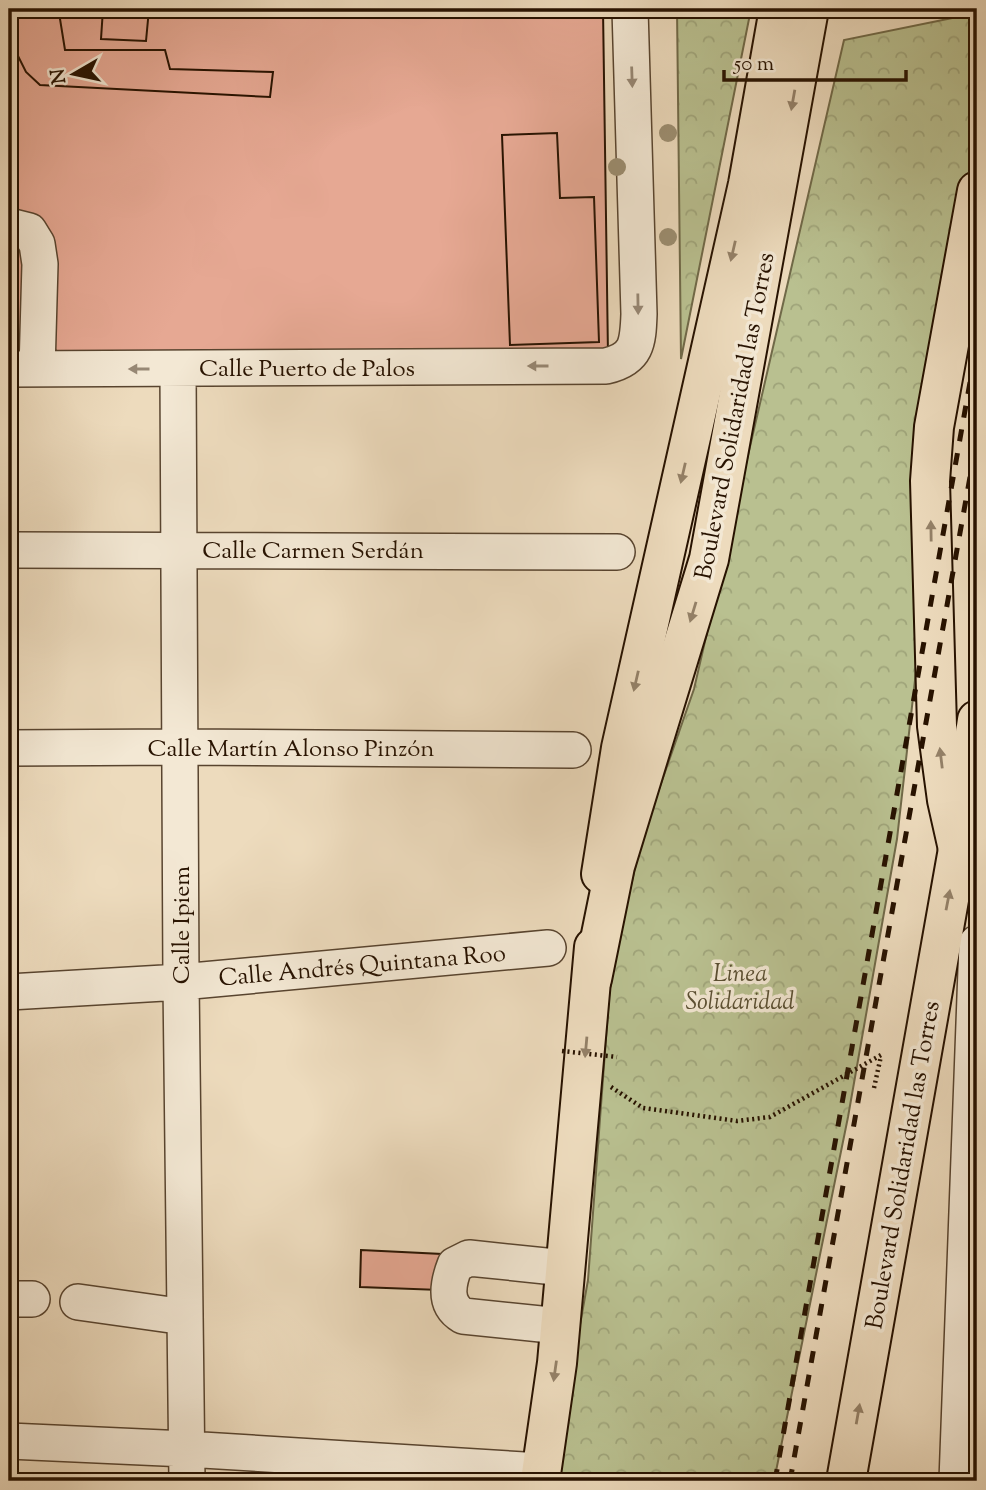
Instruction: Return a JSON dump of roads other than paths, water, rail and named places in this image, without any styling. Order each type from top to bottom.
[{"type":"main road","name":"Boulevard Solidaridad las Torres","points":[[541,1476],[560,1325],[601,870],[621,748],[748,184],[779,9]]},
{"type":"main road","name":"Boulevard Solidaridad las Torres","points":[[592,979],[615,866],[709,559],[809,9]]},
{"type":"main road","name":"Boulevard Solidaridad las Torres","points":[[966,829],[947,800],[937,726],[930,481],[934,427],[977,191]]},
{"type":"main road","name":"Boulevard Solidaridad las Torres","points":[[846,1481],[965,943],[966,829],[977,720]]},
{"type":"street","name":"Calle Puerto de Palos","points":[[23,369],[606,366],[622,362],[632,353],[638,337],[630,9]]},
{"type":"street","points":[[9,226],[29,231],[37,244],[40,264],[23,369]]},
{"type":"street","name":"Calle Ipiem","points":[[178,369],[187,1465]]},
{"type":"street","name":"Calle Carmen Serdán","points":[[9,550],[617,552]]},
{"type":"street","name":"Calle Martín Alonso Pinzón","points":[[9,748],[573,750]]},
{"type":"street","points":[[957,1481],[965,943]]},
{"type":"street","name":"Calle Andrés Quintana Roo","points":[[9,992],[181,982],[548,948]]},
{"type":"street","points":[[560,1325],[463,1316],[453,1308],[449,1299],[450,1279],[455,1265],[470,1258],[565,1268]]},
{"type":"street","points":[[78,1302],[185,1317]]},
{"type":"street","points":[[9,1441],[187,1465],[541,1476]]},
{"type":"railway","points":[[775,1481],[977,343]]},
{"type":"railway","points":[[790,1481],[977,438]]},
{"type":"park label","name":"Linea Solidaridad","points":[[740,987]]}]
